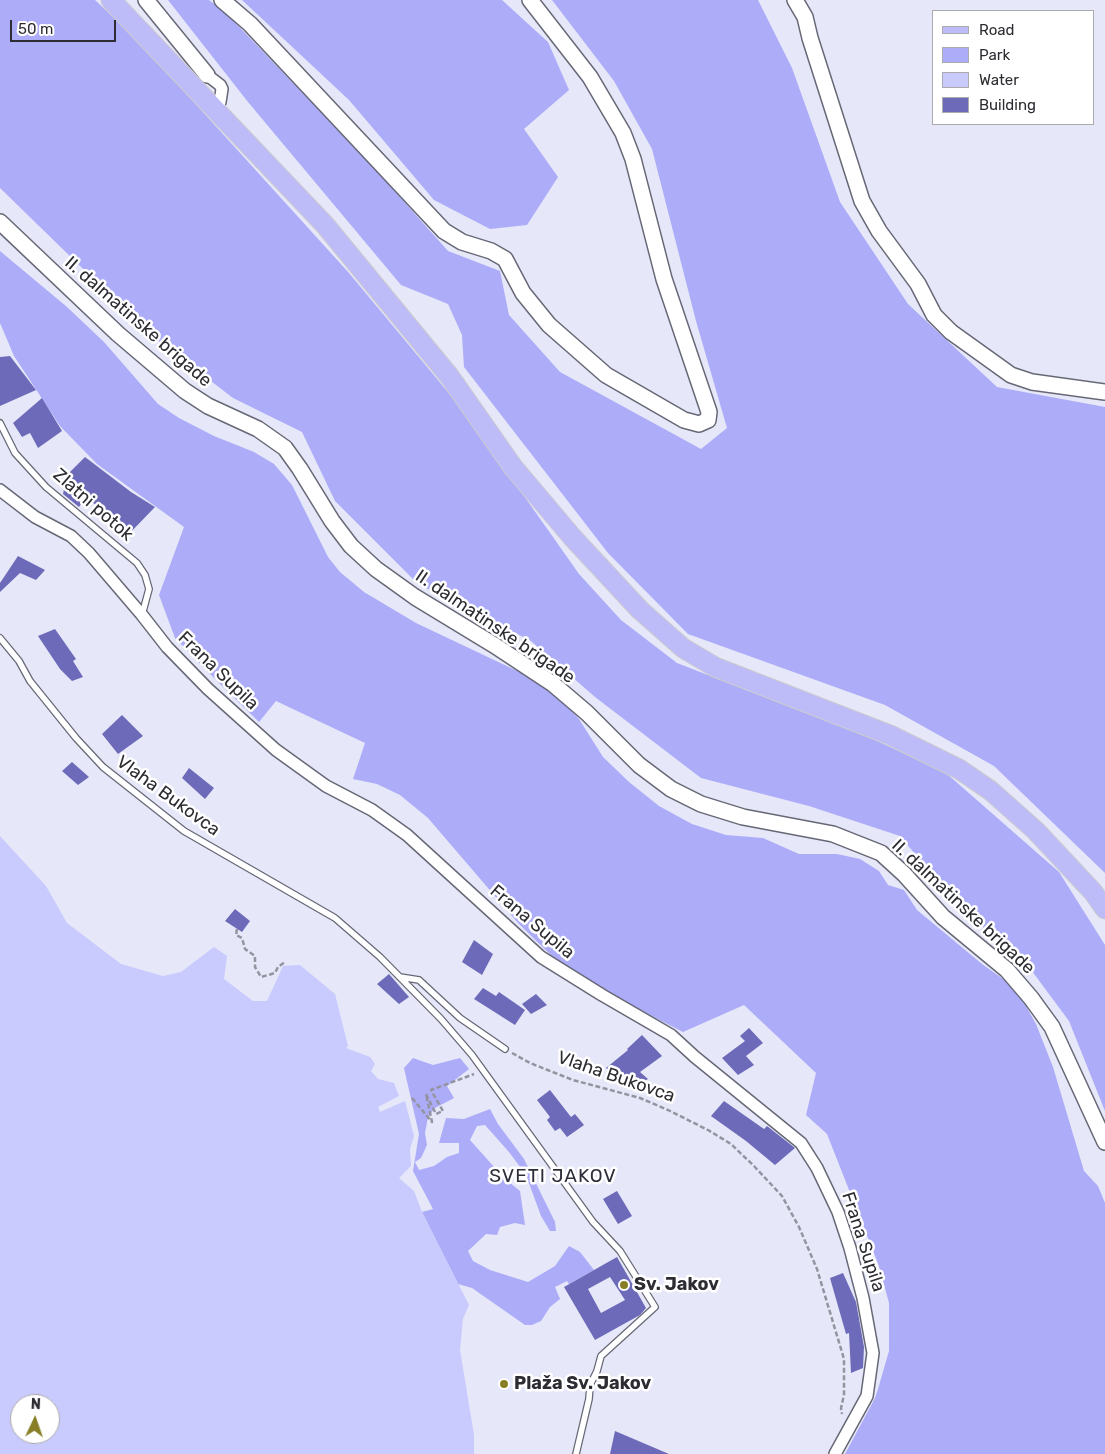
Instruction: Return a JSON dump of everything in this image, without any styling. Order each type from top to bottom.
[{"type":"main road","points":[[111,0],[325,225],[387,298],[450,377],[513,467],[573,538],[640,610],[683,648],[714,666],[890,735],[959,769],[990,790],[1036,831],[1093,892],[1105,909]]},
{"type":"street","points":[[146,0],[207,75],[220,85],[222,89],[220,102],[215,109]]},
{"type":"street","points":[[222,0],[250,24],[444,231],[462,242],[491,251],[504,259],[523,293],[549,325],[606,375],[684,420],[699,424],[708,420],[709,412],[664,279],[633,159],[623,133],[590,77],[530,0]]},
{"type":"street","points":[[795,0],[805,18],[862,201],[879,231],[918,284],[934,315],[951,332],[1011,375],[1032,382],[1105,392]]},
{"type":"street","name":"II. dalmatinske brigade","points":[[0,222],[118,334],[185,391],[208,406],[258,429],[285,448],[332,521],[351,546],[376,570],[415,597],[494,645],[553,684],[587,713],[639,765],[670,789],[701,804],[743,817],[833,834],[881,853],[904,874],[943,916],[1007,970],[1030,998],[1052,1027],[1105,1142]]},
{"type":"street","name":"Frana Supila","points":[[0,490],[35,517],[71,536],[89,553],[142,614],[167,647],[208,690],[276,750],[326,786],[372,810],[407,835],[541,956],[602,996],[671,1035],[702,1063],[801,1143],[817,1168],[838,1212],[863,1298],[873,1354],[867,1396],[837,1450],[826,1454]]},
{"type":"lane","name":"Zlatni potok","points":[[0,423],[15,453],[46,487],[137,563],[149,589],[142,614]]},
{"type":"lane","name":"Vlaha Bukovca","points":[[0,638],[20,661],[30,682],[76,738],[103,767],[184,831],[335,918],[380,957],[441,1019],[472,1055],[593,1222],[620,1251],[655,1307],[601,1356],[590,1385],[589,1399],[576,1454]]},
{"type":"lane","name":"Vlaha Bukovca","points":[[400,977],[419,980],[460,1018],[505,1049]]},
{"type":"path","points":[[238,929],[236,935],[242,938],[245,949],[254,956],[255,967],[262,977],[275,973],[278,967],[285,962]]},
{"type":"path","name":"Vlaha Bukovca","points":[[505,1049],[530,1063],[573,1080],[640,1098],[708,1130],[731,1144],[782,1196],[799,1226],[817,1269],[844,1359],[844,1396],[841,1408],[847,1433]]},
{"type":"path","points":[[412,1098],[432,1122],[426,1094],[436,1114],[443,1111],[431,1090],[479,1072]]},
{"type":"green space","points":[[0,0],[95,0],[134,36],[349,273],[467,415],[579,574],[621,620],[677,663],[873,739],[946,773],[1059,872],[1105,945],[1105,1111],[1069,1021],[1026,963],[960,908],[900,836],[809,806],[701,778],[595,697],[531,641],[418,584],[335,501],[302,432],[233,398],[152,336],[0,188]]},
{"type":"green space","points":[[168,0],[209,0],[227,14],[374,168],[448,251],[500,271],[509,315],[560,372],[701,449],[727,428],[696,321],[652,149],[614,81],[552,0],[758,0],[792,68],[840,202],[908,304],[997,387],[1105,407],[1105,873],[994,766],[885,705],[688,634],[608,553],[464,367],[462,335],[448,304],[401,285],[248,102]]},
{"type":"green space","points":[[242,0],[502,0],[548,42],[569,90],[524,129],[558,177],[527,225],[490,229],[434,200],[349,100]]},
{"type":"green space","points":[[0,251],[67,307],[104,342],[158,404],[179,418],[214,436],[254,452],[274,464],[292,485],[328,557],[340,572],[364,592],[416,623],[549,686],[579,719],[603,757],[629,782],[659,806],[692,824],[726,835],[763,838],[799,854],[837,854],[860,859],[879,871],[888,885],[904,890],[917,910],[982,964],[1006,981],[1023,1001],[1036,1024],[1053,1067],[1084,1171],[1098,1186],[1105,1203],[1105,1454],[845,1454],[878,1389],[889,1351],[889,1303],[879,1266],[827,1134],[806,1115],[816,1073],[744,1005],[683,1032],[611,995],[562,966],[518,923],[428,818],[400,795],[377,784],[353,779],[365,743],[276,701],[259,722],[218,682],[175,638],[159,595],[184,527],[97,464],[60,426],[14,356],[0,323]]},
{"type":"green space","points":[[413,1058],[433,1065],[460,1058],[469,1069],[447,1086],[454,1098],[435,1108],[428,1117],[425,1133],[427,1145],[421,1158],[415,1162],[419,1170],[434,1166],[447,1157],[459,1153],[459,1143],[439,1143],[446,1118],[464,1119],[490,1109],[498,1124],[524,1159],[555,1222],[556,1231],[550,1231],[541,1216],[526,1175],[485,1125],[477,1126],[470,1140],[504,1178],[520,1191],[525,1225],[515,1223],[500,1227],[497,1235],[486,1234],[468,1251],[473,1261],[490,1270],[528,1282],[555,1266],[569,1246],[580,1252],[594,1270],[569,1284],[567,1281],[555,1287],[560,1299],[550,1307],[541,1321],[532,1325],[525,1325],[472,1288],[458,1284],[422,1212],[433,1209],[413,1171],[419,1134],[404,1068]]},
{"type":"water","points":[[0,836],[46,886],[67,923],[121,964],[163,976],[181,972],[214,947],[227,956],[224,979],[253,1001],[267,1001],[283,966],[300,965],[335,994],[348,1046],[346,1048],[370,1057],[375,1064],[371,1071],[378,1079],[394,1083],[399,1096],[378,1107],[380,1112],[405,1101],[414,1136],[410,1149],[411,1166],[399,1178],[414,1191],[422,1212],[469,1305],[463,1319],[460,1350],[474,1435],[474,1454],[0,1454]]},
{"type":"building","points":[[10,356],[36,390],[0,406],[0,357]]},
{"type":"building","points":[[42,398],[62,431],[38,448],[30,433],[22,437],[13,423]]},
{"type":"building","points":[[85,457],[131,492],[155,507],[126,537],[103,521],[108,515],[86,497],[79,507],[63,494],[67,475]]},
{"type":"building","points":[[18,556],[45,570],[36,580],[20,573],[0,592],[0,583]]},
{"type":"building","points":[[55,629],[76,659],[73,661],[83,677],[72,681],[60,669],[38,636]]},
{"type":"building","points":[[122,715],[143,736],[118,754],[102,734]]},
{"type":"building","points":[[72,762],[89,777],[78,785],[62,771]]},
{"type":"building","points":[[189,768],[214,788],[205,799],[182,778]]},
{"type":"building","points":[[235,909],[250,921],[242,932],[225,921]]},
{"type":"building","points":[[474,940],[493,954],[482,975],[462,962]]},
{"type":"building","points":[[389,974],[409,997],[399,1004],[377,984]]},
{"type":"building","points":[[483,988],[496,996],[499,992],[525,1010],[515,1025],[474,999]]},
{"type":"building","points":[[536,994],[547,1005],[531,1014],[522,1004]]},
{"type":"building","points":[[749,1028],[763,1043],[746,1056],[754,1065],[738,1075],[722,1058],[745,1041],[740,1036]]},
{"type":"building","points":[[642,1035],[662,1056],[640,1072],[648,1079],[631,1089],[606,1068],[628,1050]]},
{"type":"building","points":[[550,1090],[571,1117],[575,1114],[584,1125],[567,1137],[560,1128],[555,1131],[547,1120],[550,1117],[537,1100]]},
{"type":"building","points":[[724,1101],[764,1129],[767,1126],[795,1148],[775,1165],[711,1116]]},
{"type":"building","points":[[617,1191],[632,1216],[618,1224],[603,1199]]},
{"type":"building","points":[[617,1257],[646,1308],[640,1315],[595,1340],[564,1287]],"holes":[[[610,1277],[625,1300],[601,1313],[588,1289]]]},
{"type":"building","points":[[843,1273],[856,1302],[864,1347],[863,1368],[851,1373],[849,1333],[846,1334],[830,1278]]},
{"type":"building","points":[[615,1431],[669,1454],[610,1454]]},
{"type":"place","name":"Sv. Jakov","points":[[624,1285]]},
{"type":"place","name":"Plaža Sv. Jakov","points":[[504,1384]]},
{"type":"district","name":"SVETI JAKOV","points":[[553,1177]]}]
